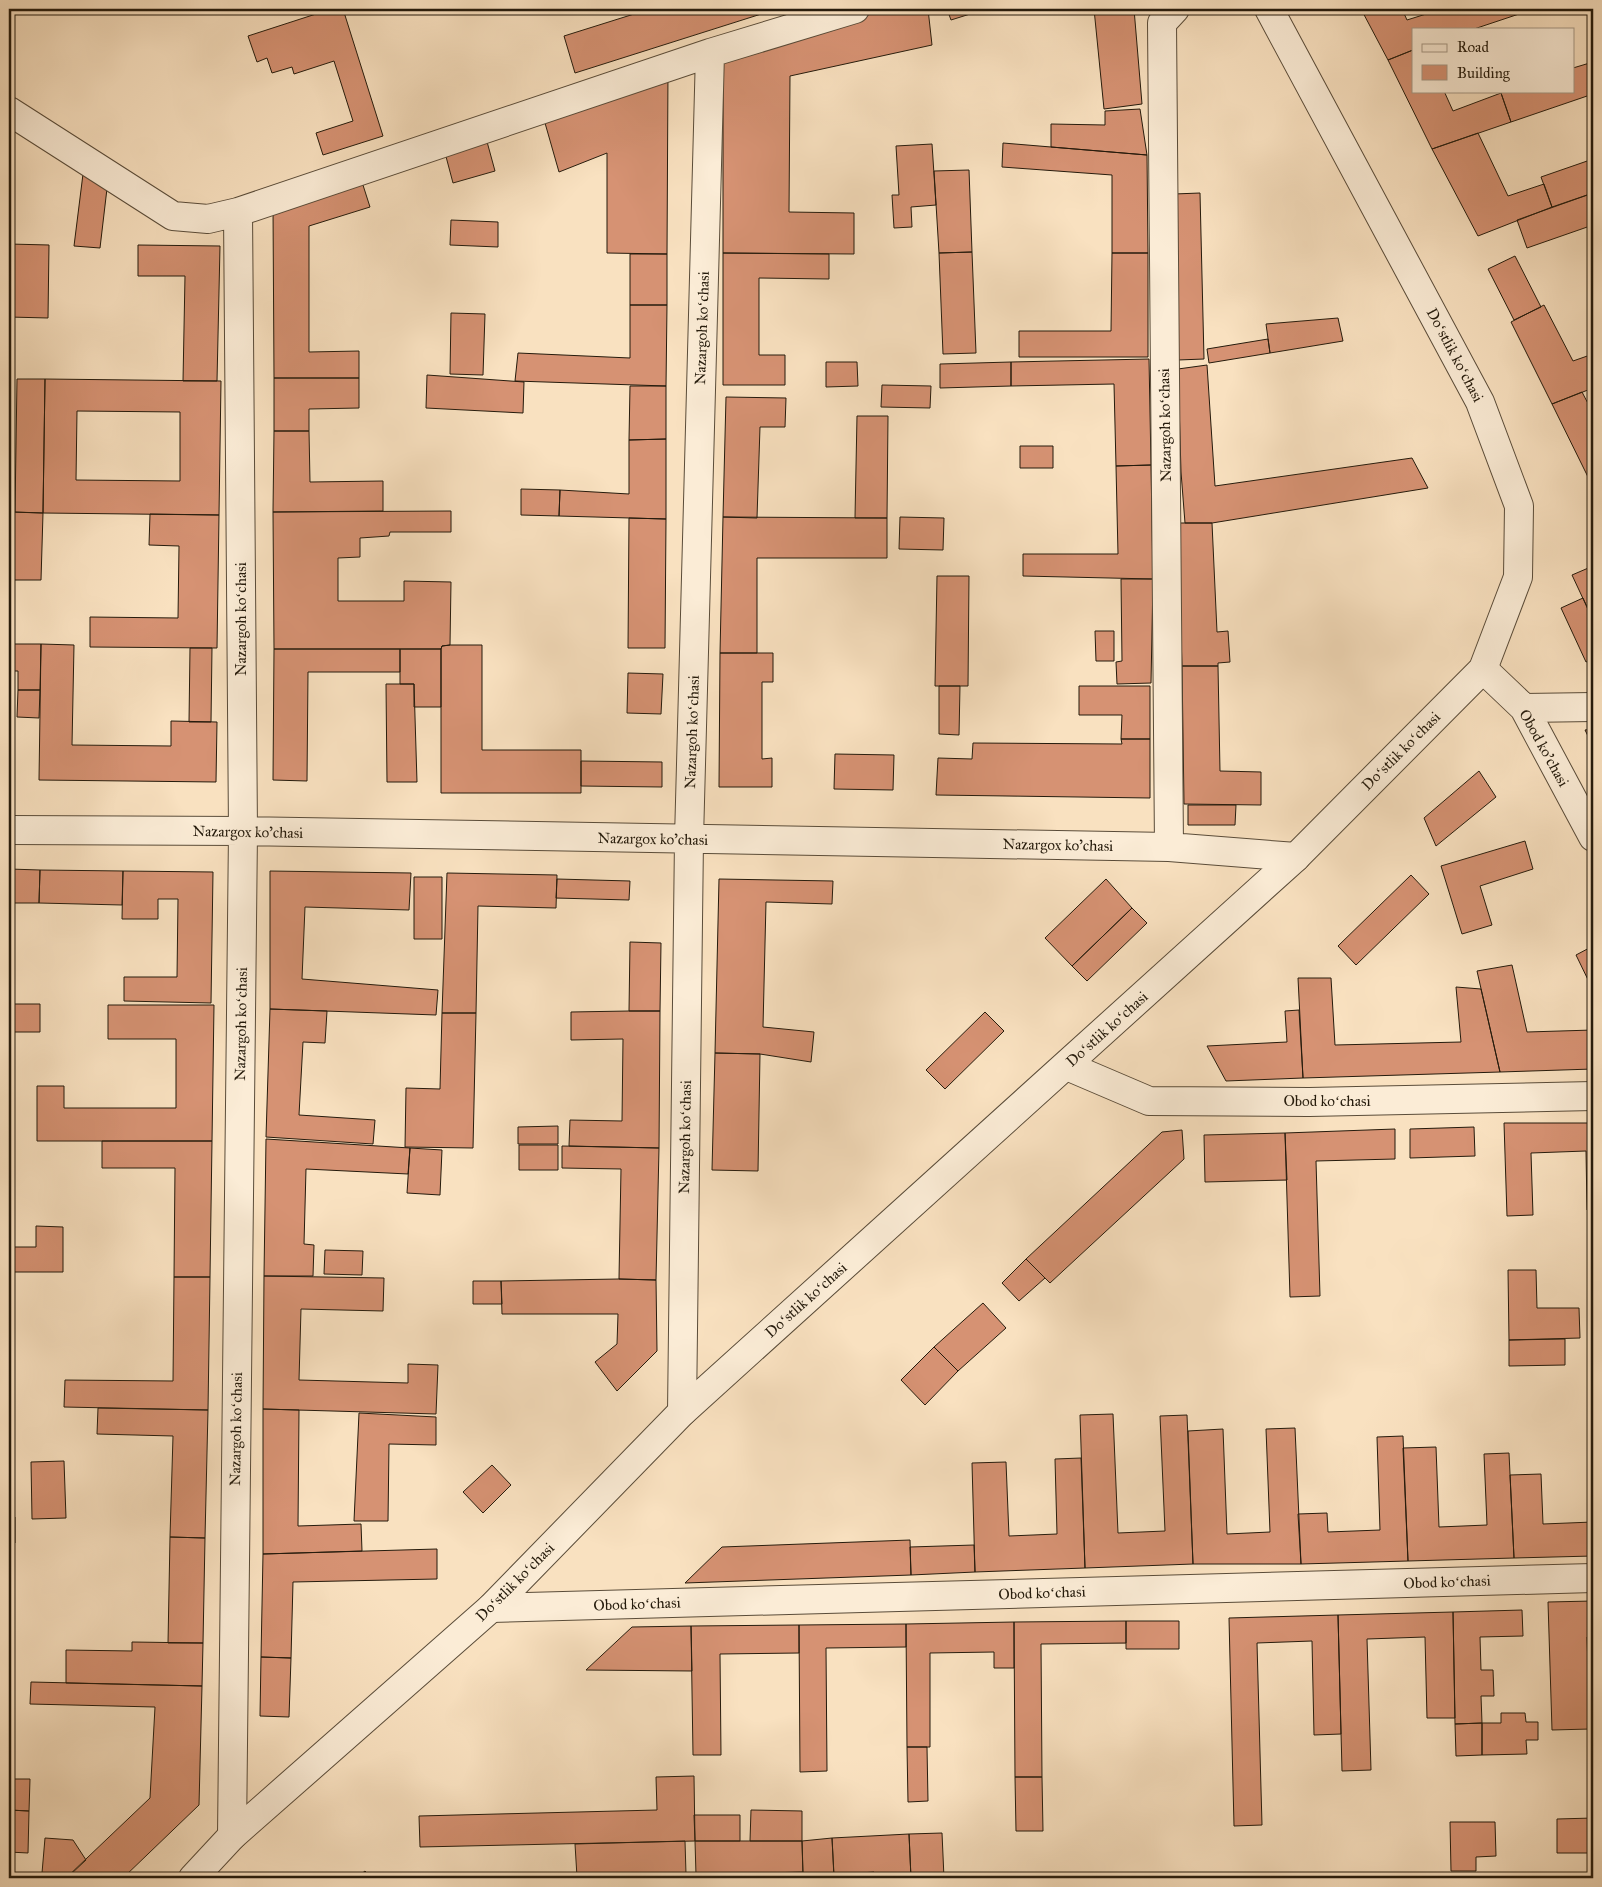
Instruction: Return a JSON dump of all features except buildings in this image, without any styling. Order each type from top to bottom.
[{"type":"street","points":[[9,111],[173,216],[208,219],[238,212],[710,53],[855,9]]},
{"type":"street","name":"Nazargoh koʻchasi","points":[[1169,847],[1162,23],[1175,9]]},
{"type":"street","name":"Doʻstlik koʻchasi","points":[[193,1878],[232,1836],[491,1608],[682,1412],[1296,857],[1483,669],[1518,578],[1519,506],[1480,402],[1269,9]]},
{"type":"street","name":"Nazargoh koʻchasi","points":[[682,1412],[689,840],[710,53]]},
{"type":"street","name":"Nazargoh koʻchasi","points":[[232,1836],[243,831],[238,212]]},
{"type":"street","name":"Obod ko'chasi","points":[[1483,669],[1524,708],[1593,837]]},
{"type":"street","points":[[1524,708],[1593,707]]},
{"type":"street","name":"Nazargox ko'chasi","points":[[9,830],[243,831],[1169,847],[1296,857]]},
{"type":"street","name":"Obod koʻchasi","points":[[1067,1066],[1149,1100],[1309,1102],[1593,1096]]},
{"type":"street","name":"Obod koʻchasi","points":[[491,1608],[1593,1578]]}]
